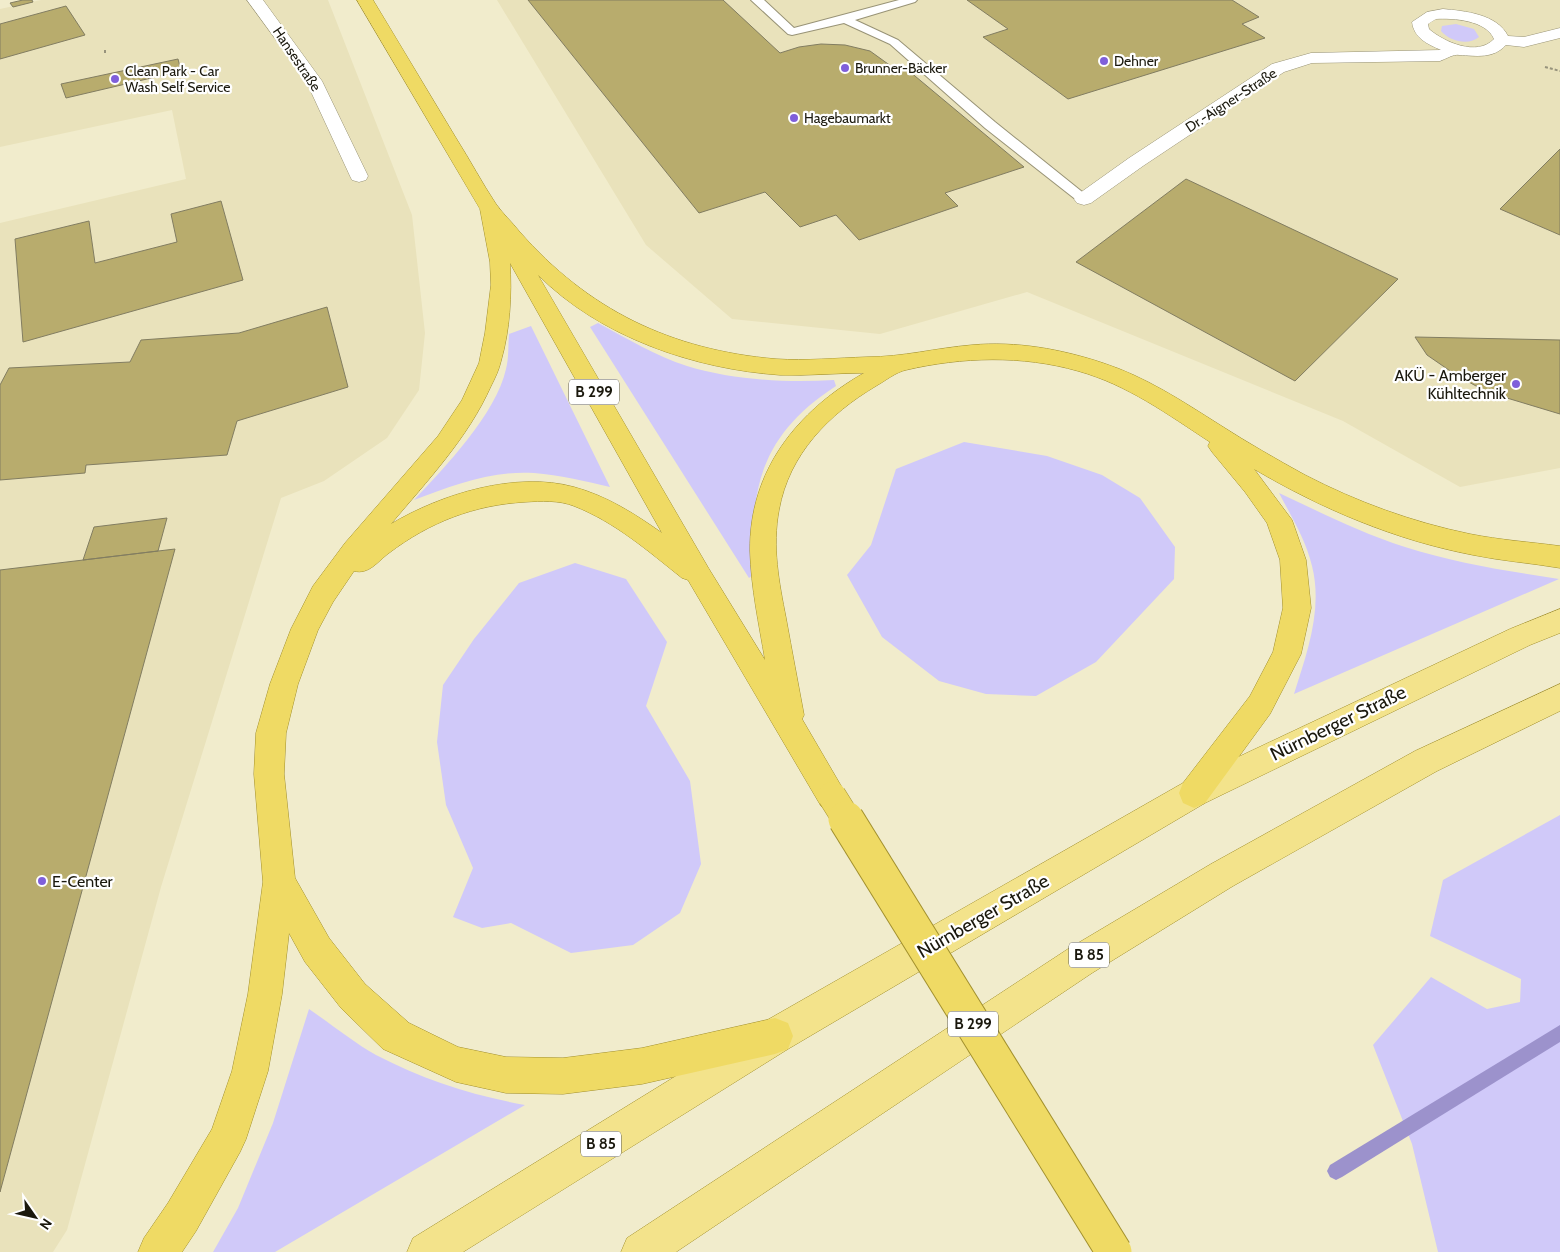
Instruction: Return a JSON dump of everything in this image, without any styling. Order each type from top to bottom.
[{"type":"highway","name":"B 299","points":[[365,0],[489,208],[700,577],[792,733],[1114,1252]]},
{"type":"highway","points":[[489,208],[538,264],[568,291],[601,312],[663,342],[730,361],[774,367],[899,364],[938,356],[984,352],[1031,354],[1071,362],[1115,375],[1155,393],[1273,468],[1315,491],[1394,524],[1453,541],[1482,547],[1560,556]]},
{"type":"highway","points":[[158,1252],[182,1217],[227,1139],[250,1072],[265,994],[279,882],[269,774],[271,733],[284,684],[305,629],[323,594],[354,550],[446,442],[472,403],[490,363],[496,333],[501,284],[500,262],[489,208]]},
{"type":"highway","points":[[792,733],[766,582],[763,549],[766,508],[774,479],[792,448],[809,425],[834,403],[866,382],[899,364]]},
{"type":"highway","points":[[1194,793],[1260,706],[1288,654],[1297,608],[1294,560],[1278,520],[1254,485],[1201,424]]},
{"type":"highway","points":[[323,594],[376,547],[410,525],[455,503],[494,494],[541,491],[579,498],[608,512],[642,532],[700,577]]},
{"type":"highway","points":[[279,882],[317,950],[353,996],[396,1036],[456,1064],[506,1075],[563,1076],[642,1066],[775,1036]]},
{"type":"main road","name":"Nürnberger Straße","points":[[427,1252],[775,1036],[1194,793],[1339,722],[1520,637],[1560,621]]},
{"type":"main road","name":"B 85","points":[[641,1252],[1080,961],[1222,874],[1426,761],[1560,697]]},
{"type":"street","name":"Hansestraße","points":[[255,0],[314,81],[358,176]]},
{"type":"street","name":"Dr.-Aigner-Straße","points":[[1443,14],[1469,17],[1498,31],[1502,40],[1499,46],[1487,51],[1456,50],[1426,37],[1421,31],[1420,22],[1432,15],[1443,14]]},
{"type":"street","points":[[1502,40],[1524,42],[1560,32]]},
{"type":"street","name":"Dr.-Aigner-Straße","points":[[1084,199],[1136,162],[1278,68],[1311,58],[1440,56],[1456,50]]},
{"type":"lane","points":[[757,0],[792,32],[911,0]]},
{"type":"lane","points":[[845,19],[894,42],[990,125],[1084,199]]},
{"type":"path","points":[[105,50],[105,56]]},
{"type":"shaded area","points":[[41,0],[328,0],[412,215],[425,333],[419,390],[387,438],[324,481],[281,498],[161,887],[67,1230],[53,1252],[0,1252],[0,223],[186,179],[172,110],[0,147],[0,9]]},
{"type":"shaded area","points":[[497,0],[1560,0],[1560,468],[1460,487],[1343,421],[1027,292],[880,334],[732,319],[646,245]]},
{"type":"shaded area","points":[[1456,24],[1474,29],[1479,37],[1465,42],[1454,40],[1441,31],[1442,26]]},
{"type":"shaded area","points":[[598,323],[664,357],[705,371],[760,379],[834,380],[836,386],[811,404],[791,424],[776,444],[765,466],[758,489],[754,515],[755,573],[749,578],[590,327]]},
{"type":"shaded area","points":[[531,326],[610,487],[553,475],[518,473],[472,480],[414,500],[468,439],[492,404],[506,369],[509,334]]},
{"type":"shaded area","points":[[964,442],[1047,456],[1102,475],[1140,498],[1175,547],[1174,579],[1096,662],[1036,696],[986,694],[939,681],[882,637],[847,575],[871,545],[896,469]]},
{"type":"shaded area","points":[[1279,493],[1357,529],[1424,553],[1501,570],[1559,579],[1294,694],[1304,663],[1315,615],[1315,582],[1306,547]]},
{"type":"shaded area","points":[[575,563],[626,579],[667,642],[646,706],[690,781],[701,864],[680,913],[633,945],[571,953],[511,923],[482,928],[453,917],[473,868],[446,805],[437,742],[443,685],[474,639],[519,583]]},
{"type":"shaded area","points":[[1560,815],[1560,1252],[1438,1252],[1412,1144],[1373,1045],[1431,977],[1487,1009],[1520,1002],[1521,979],[1430,936],[1443,880]]},
{"type":"shaded area","points":[[309,1009],[367,1050],[412,1072],[448,1086],[525,1105],[275,1252],[213,1252],[238,1208],[273,1123]]},
{"type":"building","points":[[32,0],[33,2],[13,7],[10,3]]},
{"type":"building","name":"Hagebaumarkt","points":[[528,0],[723,0],[780,53],[799,47],[821,44],[845,45],[870,51],[895,69],[903,66],[1024,167],[945,193],[958,206],[859,240],[836,215],[800,227],[765,192],[699,213]]},
{"type":"building","name":"Dehner","points":[[967,0],[1232,0],[1259,17],[1242,24],[1265,38],[1068,99],[983,37],[1008,29]]},
{"type":"building","points":[[66,6],[85,35],[0,59],[0,24]]},
{"type":"building","name":"Clean Park - Car Wash Self Service","points":[[178,59],[181,71],[66,98],[61,84]]},
{"type":"building","points":[[1560,149],[1560,235],[1500,209]]},
{"type":"building","points":[[1186,179],[1398,279],[1295,381],[1076,262]]},
{"type":"building","points":[[221,201],[243,280],[23,342],[15,239],[89,221],[95,263],[177,242],[171,214]]},
{"type":"building","points":[[327,307],[348,387],[237,421],[227,455],[86,465],[85,473],[0,480],[0,385],[9,368],[130,362],[141,340],[239,333]]},
{"type":"building","name":"AKÜ - Amberger Kühltechnik","points":[[1415,337],[1560,340],[1560,414],[1487,392],[1456,375],[1427,355]]},
{"type":"building","points":[[167,518],[158,551],[83,560],[94,527]]},
{"type":"building","name":"E-Center","points":[[175,549],[0,1192],[0,570]]},
{"type":"waterway","points":[[1336,1171],[1560,1033]]},
{"type":"place","name":"Dehner","points":[[1104,61]]},
{"type":"place","name":"Brunner-Bäcker","points":[[845,68]]},
{"type":"place","name":"Clean Park - Car Wash Self Service","points":[[115,79]]},
{"type":"place","name":"Hagebaumarkt","points":[[794,118]]},
{"type":"place","name":"AKÜ - Amberger Kühltechnik","points":[[1516,384]]},
{"type":"place","name":"E-Center","points":[[42,881]]}]
